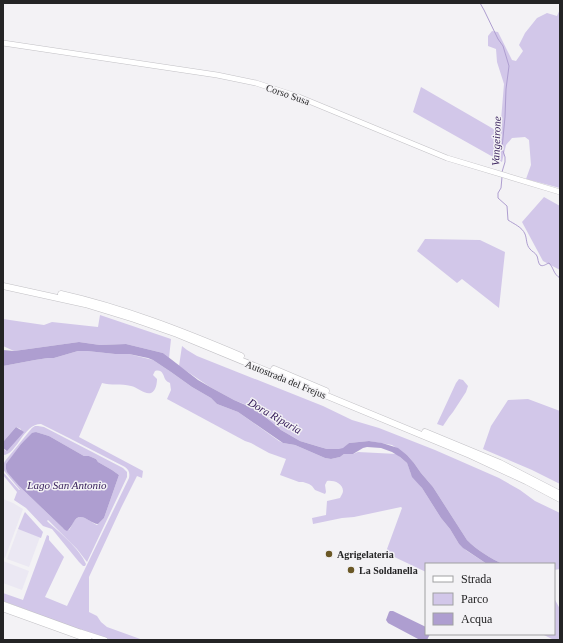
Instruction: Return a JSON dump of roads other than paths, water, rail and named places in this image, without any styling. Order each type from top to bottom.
[{"type":"highway","name":"Autostrada del Frejus","points":[[3,281],[84,300],[176,329],[472,451],[529,477],[560,494]]},
{"type":"highway","name":"Autostrada del Frejus","points":[[3,286],[85,304],[177,334],[470,455],[520,477],[560,499]]},
{"type":"main road","name":"Corso Susa","points":[[3,43],[217,75],[261,85],[299,97],[443,156],[560,192]]},
{"type":"main road","points":[[3,604],[105,640]]},
{"type":"main road","points":[[3,609],[89,640]]},
{"type":"water","points":[[79,342],[100,345],[126,344],[163,353],[198,380],[234,400],[257,410],[281,430],[300,441],[327,449],[339,449],[343,448],[349,443],[369,441],[398,448],[407,455],[433,487],[467,540],[484,554],[501,563],[486,563],[459,544],[422,488],[412,477],[407,463],[392,452],[381,448],[367,447],[353,454],[344,454],[340,457],[331,459],[325,458],[295,445],[283,443],[238,412],[217,404],[211,398],[148,358],[129,354],[78,351],[54,358],[3,366],[3,350],[14,351]]},
{"type":"water","points":[[16,427],[24,432],[7,451],[3,448],[3,442]]},
{"type":"water","name":"Lago San Antonio","points":[[36,432],[49,436],[84,456],[89,456],[96,459],[98,462],[119,475],[104,518],[98,524],[80,517],[76,519],[67,531],[65,530],[19,486],[7,472],[6,464],[21,444],[32,433]]},
{"type":"water","points":[[393,611],[425,627],[425,635],[430,635],[427,640],[420,640],[388,623],[386,620],[389,612]]},
{"type":"waterway","name":"Vangeirone","points":[[480,3],[503,46],[509,66],[502,148],[505,162],[502,172]]},
{"type":"waterway","name":"Vangeirone","points":[[502,177],[498,198],[507,206],[508,220],[522,229],[526,236],[528,246],[536,255],[540,265],[543,266],[549,263],[556,275],[560,278]]},
{"type":"place","name":"Agrigelateria","points":[[329,554]]},
{"type":"place","name":"La Soldanella","points":[[351,570]]},
{"type":"water label","name":"Dora Riparia","points":[[275,416]]}]
